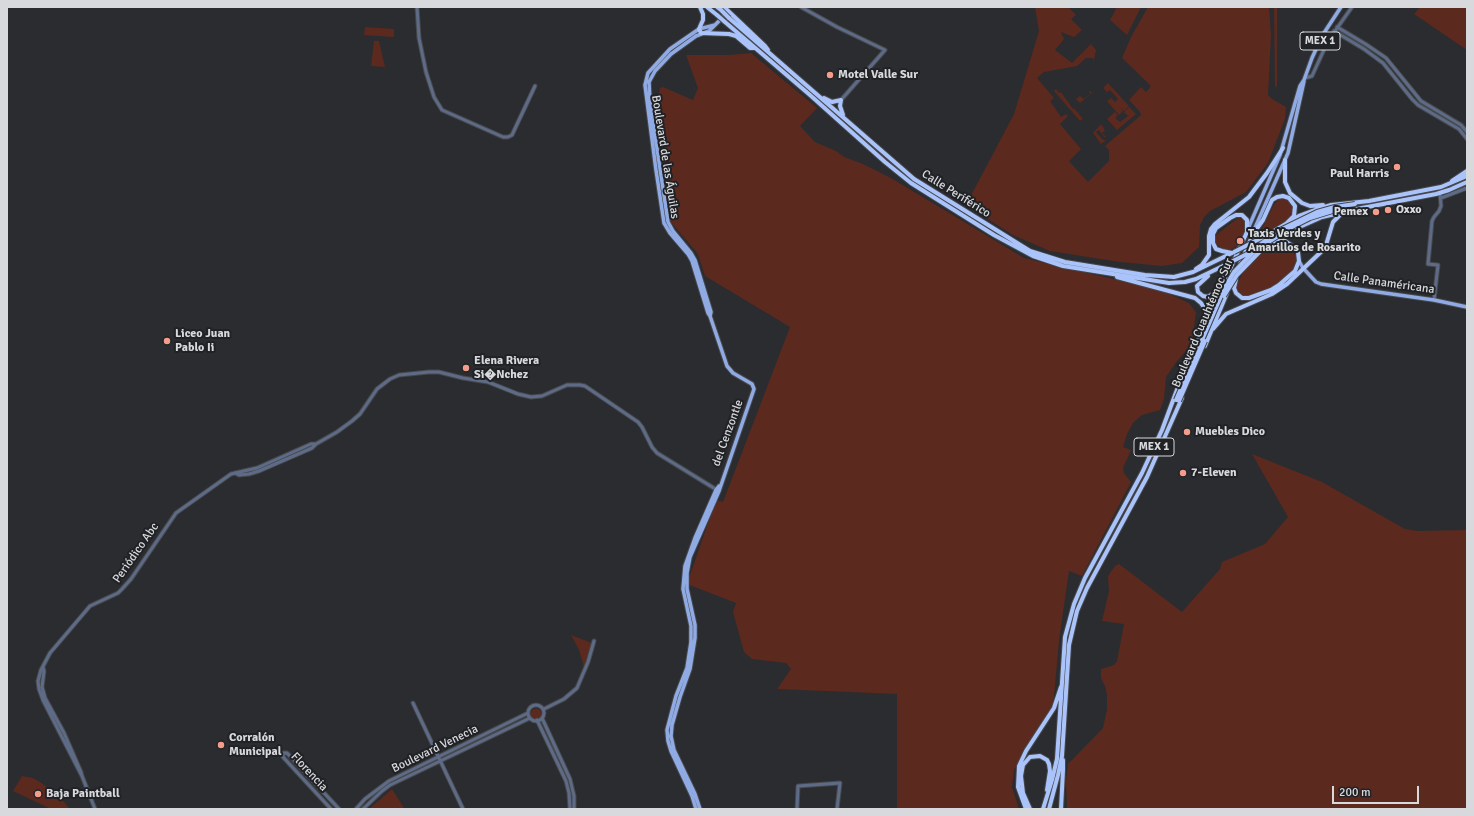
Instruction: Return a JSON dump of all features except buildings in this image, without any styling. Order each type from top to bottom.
[{"type":"highway","points":[[700,7],[703,20],[700,31],[736,36],[750,48],[755,48]]},
{"type":"highway","name":"Calle Periférico","points":[[707,7],[885,162],[921,189],[994,235],[1033,256],[1063,266],[1169,283],[1186,282],[1210,273],[1264,246]]},
{"type":"highway","name":"Calle Periférico","points":[[717,7],[722,9],[729,18],[771,55],[923,186],[1030,251],[1064,262],[1145,275],[1174,277],[1189,274],[1269,234],[1309,211],[1331,205]]},
{"type":"highway","points":[[722,9],[729,11],[765,46],[771,55]]},
{"type":"highway","points":[[818,95],[832,102],[841,100],[840,109],[845,118]]},
{"type":"highway","points":[[1189,274],[1202,265],[1209,255],[1209,236],[1211,229],[1215,224],[1249,197],[1283,148]]},
{"type":"highway","points":[[1286,160],[1285,182],[1292,196],[1302,203],[1310,206],[1369,201]]},
{"type":"highway","points":[[1441,187],[1467,171]]},
{"type":"highway","points":[[1355,205],[1441,187],[1467,176]]},
{"type":"highway","points":[[1264,246],[1322,217],[1371,206],[1440,195],[1467,182]]},
{"type":"highway","points":[[1253,234],[1272,200],[1277,197],[1283,196],[1289,198],[1295,206],[1294,216],[1286,224]]},
{"type":"highway","points":[[1171,407],[1177,401],[1225,287],[1234,272],[1262,243],[1278,231],[1316,212],[1335,207],[1355,205],[1371,206]]},
{"type":"highway","points":[[1210,332],[1226,314],[1280,290],[1325,247],[1333,222],[1344,212]]},
{"type":"highway","points":[[1233,252],[1222,251],[1214,246],[1212,237],[1215,230],[1230,218],[1242,214],[1246,218],[1247,232]]},
{"type":"highway","name":"Boulevard Cuauhtémoc Sur","points":[[1062,684],[1066,637],[1071,611],[1079,590],[1142,473],[1171,407],[1187,363],[1247,232]]},
{"type":"highway","name":"Boulevard Cuauhtémoc Sur","points":[[1062,756],[1070,638],[1080,603],[1099,565],[1147,478],[1253,234]]},
{"type":"highway","points":[[1239,267],[1234,288],[1238,296],[1245,298],[1252,298],[1271,290],[1297,269],[1299,261],[1298,252],[1285,241],[1274,242],[1264,246]]},
{"type":"highway","points":[[1210,273],[1196,286],[1198,292],[1203,296],[1211,296],[1231,268]]},
{"type":"highway","points":[[1110,274],[1122,279],[1185,294],[1195,298],[1205,309],[1204,326]]},
{"type":"highway","points":[[1177,401],[1178,407]]},
{"type":"highway","points":[[1026,809],[1018,787],[1019,766],[1026,751],[1054,708],[1062,684]]},
{"type":"highway","name":"MEX 1","points":[[1043,809],[1057,758],[1062,684]]},
{"type":"highway","points":[[1030,809],[1023,793],[1021,776],[1023,766],[1027,760],[1035,756],[1044,758],[1050,764],[1045,804]]},
{"type":"highway","points":[[1061,809],[1063,770],[1062,756]]},
{"type":"highway","name":"MEX 1","points":[[1049,809],[1062,756]]},
{"type":"main road","name":"Boulevard Cuauhtémoc Sur","points":[[1253,234],[1286,160],[1305,79],[1318,44],[1341,7]]},
{"type":"main road","name":"Boulevard de las Águilas","points":[[729,11],[709,30],[700,31],[671,54],[651,77],[649,85],[668,222],[695,260],[711,312],[710,316],[727,366],[733,373],[750,382],[754,386]]},
{"type":"main road","name":"Boulevard Cuauhtémoc Sur","points":[[1247,232],[1283,148],[1300,86],[1305,79]]},
{"type":"main road","name":"Calle Panaméricana","points":[[1299,261],[1316,282],[1321,284],[1434,300],[1467,307]]},
{"type":"main road","points":[[1297,269],[1304,268]]},
{"type":"main road","name":"del Cenzontle","points":[[687,781],[671,751],[670,740],[672,725],[689,673],[695,638],[695,625],[686,584],[689,557],[719,486],[754,393],[754,386]]},
{"type":"main road","points":[[687,781],[696,809]]},
{"type":"main road","points":[[687,781],[700,809]]},
{"type":"street","points":[[417,7],[419,38],[426,72],[434,97],[442,110],[503,137],[508,137],[512,135],[535,86]]},
{"type":"street","points":[[801,7],[837,27],[885,50],[841,100]]},
{"type":"street","points":[[1305,79],[1312,76],[1334,31],[1352,7]]},
{"type":"street","points":[[1337,27],[1386,58],[1421,101],[1461,125],[1467,132]]},
{"type":"street","points":[[1334,31],[1383,63],[1418,105],[1458,129],[1467,139]]},
{"type":"street","points":[[1434,300],[1438,265],[1428,264],[1432,221],[1441,206],[1440,195],[1467,188]]},
{"type":"street","name":"Periódico Abc","points":[[95,809],[82,776],[41,695],[38,681],[40,670],[55,647],[66,636],[90,606],[118,594],[131,579],[176,513],[230,474],[249,474],[259,471],[312,448],[316,444],[337,432],[360,414],[377,389],[390,379],[399,375],[439,372],[488,382],[531,398],[542,396],[567,385],[585,386],[638,422],[652,448],[717,490]]},
{"type":"street","points":[[544,709],[564,699],[577,688],[588,662],[594,641]]},
{"type":"street","points":[[413,703],[463,809]]},
{"type":"street","points":[[542,718],[537,720],[530,718],[528,714],[530,707],[535,704],[540,705],[544,709],[544,715],[542,718],[570,779],[574,796],[574,809]]},
{"type":"street","name":"Boulevard Venecia","points":[[356,809],[365,799],[389,782],[528,714]]},
{"type":"street","name":"Boulevard Venecia","points":[[363,809],[390,785],[530,718]]},
{"type":"street","points":[[537,720],[569,789],[570,809]]},
{"type":"street","name":"Florencia","points":[[331,809],[283,757],[283,753],[286,753],[339,809]]},
{"type":"street","points":[[797,809],[798,786],[840,783],[837,809]]},
{"type":"shaded area","points":[[1035,7],[1068,7],[1076,15],[1071,19],[1082,30],[1074,37],[1061,32],[1064,39],[1055,50],[1072,63],[1091,44],[1096,50],[1094,60],[1092,58],[1086,58],[1077,66],[1044,72],[1037,78],[1054,98],[1050,101],[1061,117],[1066,114],[1068,116],[1060,124],[1081,149],[1069,161],[1088,182],[1109,161],[1109,150],[1105,146],[1141,115],[1129,100],[1141,87],[1146,92],[1151,86],[1122,58],[1131,37],[1148,7],[1269,7],[1271,36],[1268,95],[1286,107],[1285,119],[1268,163],[1246,192],[1210,211],[1204,217],[1200,225],[1199,247],[1182,263],[1162,266],[1120,262],[1050,251],[1013,235],[966,205],[1014,114],[1039,31]]},
{"type":"shaded area","points":[[1117,7],[1141,7],[1127,35],[1110,20]]},
{"type":"shaded area","points":[[1274,7],[1277,7],[1277,86],[1275,87]]},
{"type":"shaded area","points":[[1420,7],[1467,7],[1467,50],[1414,14]]},
{"type":"shaded area","points":[[365,27],[394,29],[394,37],[364,35]]},
{"type":"shaded area","points":[[374,41],[379,41],[385,67],[371,66]]},
{"type":"shaded area","points":[[751,53],[817,108],[800,126],[815,142],[891,178],[1024,258],[1160,290],[1189,303],[1196,312],[1192,344],[1177,361],[1166,377],[1164,399],[1160,410],[1142,415],[1133,423],[1127,434],[1123,447],[1131,450],[1123,468],[1124,473],[1131,482],[1082,576],[1069,571],[1059,640],[1053,708],[1014,770],[1012,787],[1019,809],[897,809],[897,694],[777,689],[791,669],[786,663],[752,659],[744,652],[733,612],[736,603],[687,584],[716,500],[723,502],[790,327],[705,276],[698,254],[670,221],[656,104],[660,88],[663,87],[693,100],[698,88],[686,55],[729,55]]},
{"type":"shaded area","points":[[1108,83],[1129,106],[1124,111],[1119,106],[1123,111],[1119,115],[1107,101],[1111,98],[1115,102],[1118,99],[1110,90],[1107,92],[1103,88]]},
{"type":"shaded area","points":[[1056,89],[1059,93],[1061,92],[1073,109],[1074,108],[1083,119],[1080,121],[1054,91]]},
{"type":"shaded area","points":[[1090,91],[1092,93],[1080,103],[1076,99],[1080,96],[1084,99],[1090,94]]},
{"type":"shaded area","points":[[1129,107],[1136,114],[1117,130],[1107,119],[1115,112],[1118,115],[1115,118],[1120,122],[1128,116],[1124,112]]},
{"type":"shaded area","points":[[1101,124],[1105,130],[1102,133],[1106,137],[1105,138],[1099,130],[1096,132],[1103,140],[1106,140],[1101,144],[1093,133]]},
{"type":"shaded area","points":[[1282,198],[1286,199],[1294,206],[1294,213],[1286,222],[1259,235],[1274,205]]},
{"type":"shaded area","points":[[1238,218],[1244,219],[1246,227],[1239,245],[1231,249],[1222,249],[1216,243],[1216,235]]},
{"type":"shaded area","points":[[1280,243],[1288,246],[1296,256],[1297,261],[1293,271],[1282,281],[1269,289],[1252,297],[1242,296],[1237,291],[1237,285],[1249,260]]},
{"type":"shaded area","points":[[1252,454],[1322,482],[1405,529],[1418,531],[1467,530],[1467,809],[1067,809],[1066,781],[1068,764],[1103,728],[1107,709],[1107,695],[1101,678],[1101,669],[1114,665],[1117,661],[1124,624],[1102,621],[1109,591],[1108,577],[1110,573],[1115,566],[1119,564],[1182,612],[1220,569],[1222,562],[1265,544],[1288,517]]},
{"type":"shaded area","points":[[571,635],[592,643],[584,667],[579,650]]},
{"type":"shaded area","points":[[536,708],[540,710],[542,714],[540,718],[536,720],[532,718],[530,714],[532,710]]},
{"type":"shaded area","name":"Baja Paintball","points":[[22,776],[33,778],[40,782],[60,797],[70,809],[51,809],[13,791]]},
{"type":"shaded area","points":[[392,789],[404,808],[369,809]]},
{"type":"place","name":"Motel Valle Sur","points":[[830,75]]},
{"type":"place","name":"Rotario Paul Harris","points":[[1397,167]]},
{"type":"place","name":"Oxxo","points":[[1388,210]]},
{"type":"place","name":"Pemex","points":[[1376,212]]},
{"type":"place","name":"Taxis Verdes y Amarillos de Rosarito","points":[[1240,241]]},
{"type":"place","name":"Liceo Juan Pablo Ii","points":[[167,341]]},
{"type":"place","name":"Elena Rivera Si�Nchez","points":[[466,368]]},
{"type":"place","name":"Muebles Dico","points":[[1187,432]]},
{"type":"place","name":"7-Eleven","points":[[1183,473]]},
{"type":"place","name":"Corralón Municipal","points":[[221,745]]},
{"type":"place","name":"Baja Paintball","points":[[38,794]]}]
